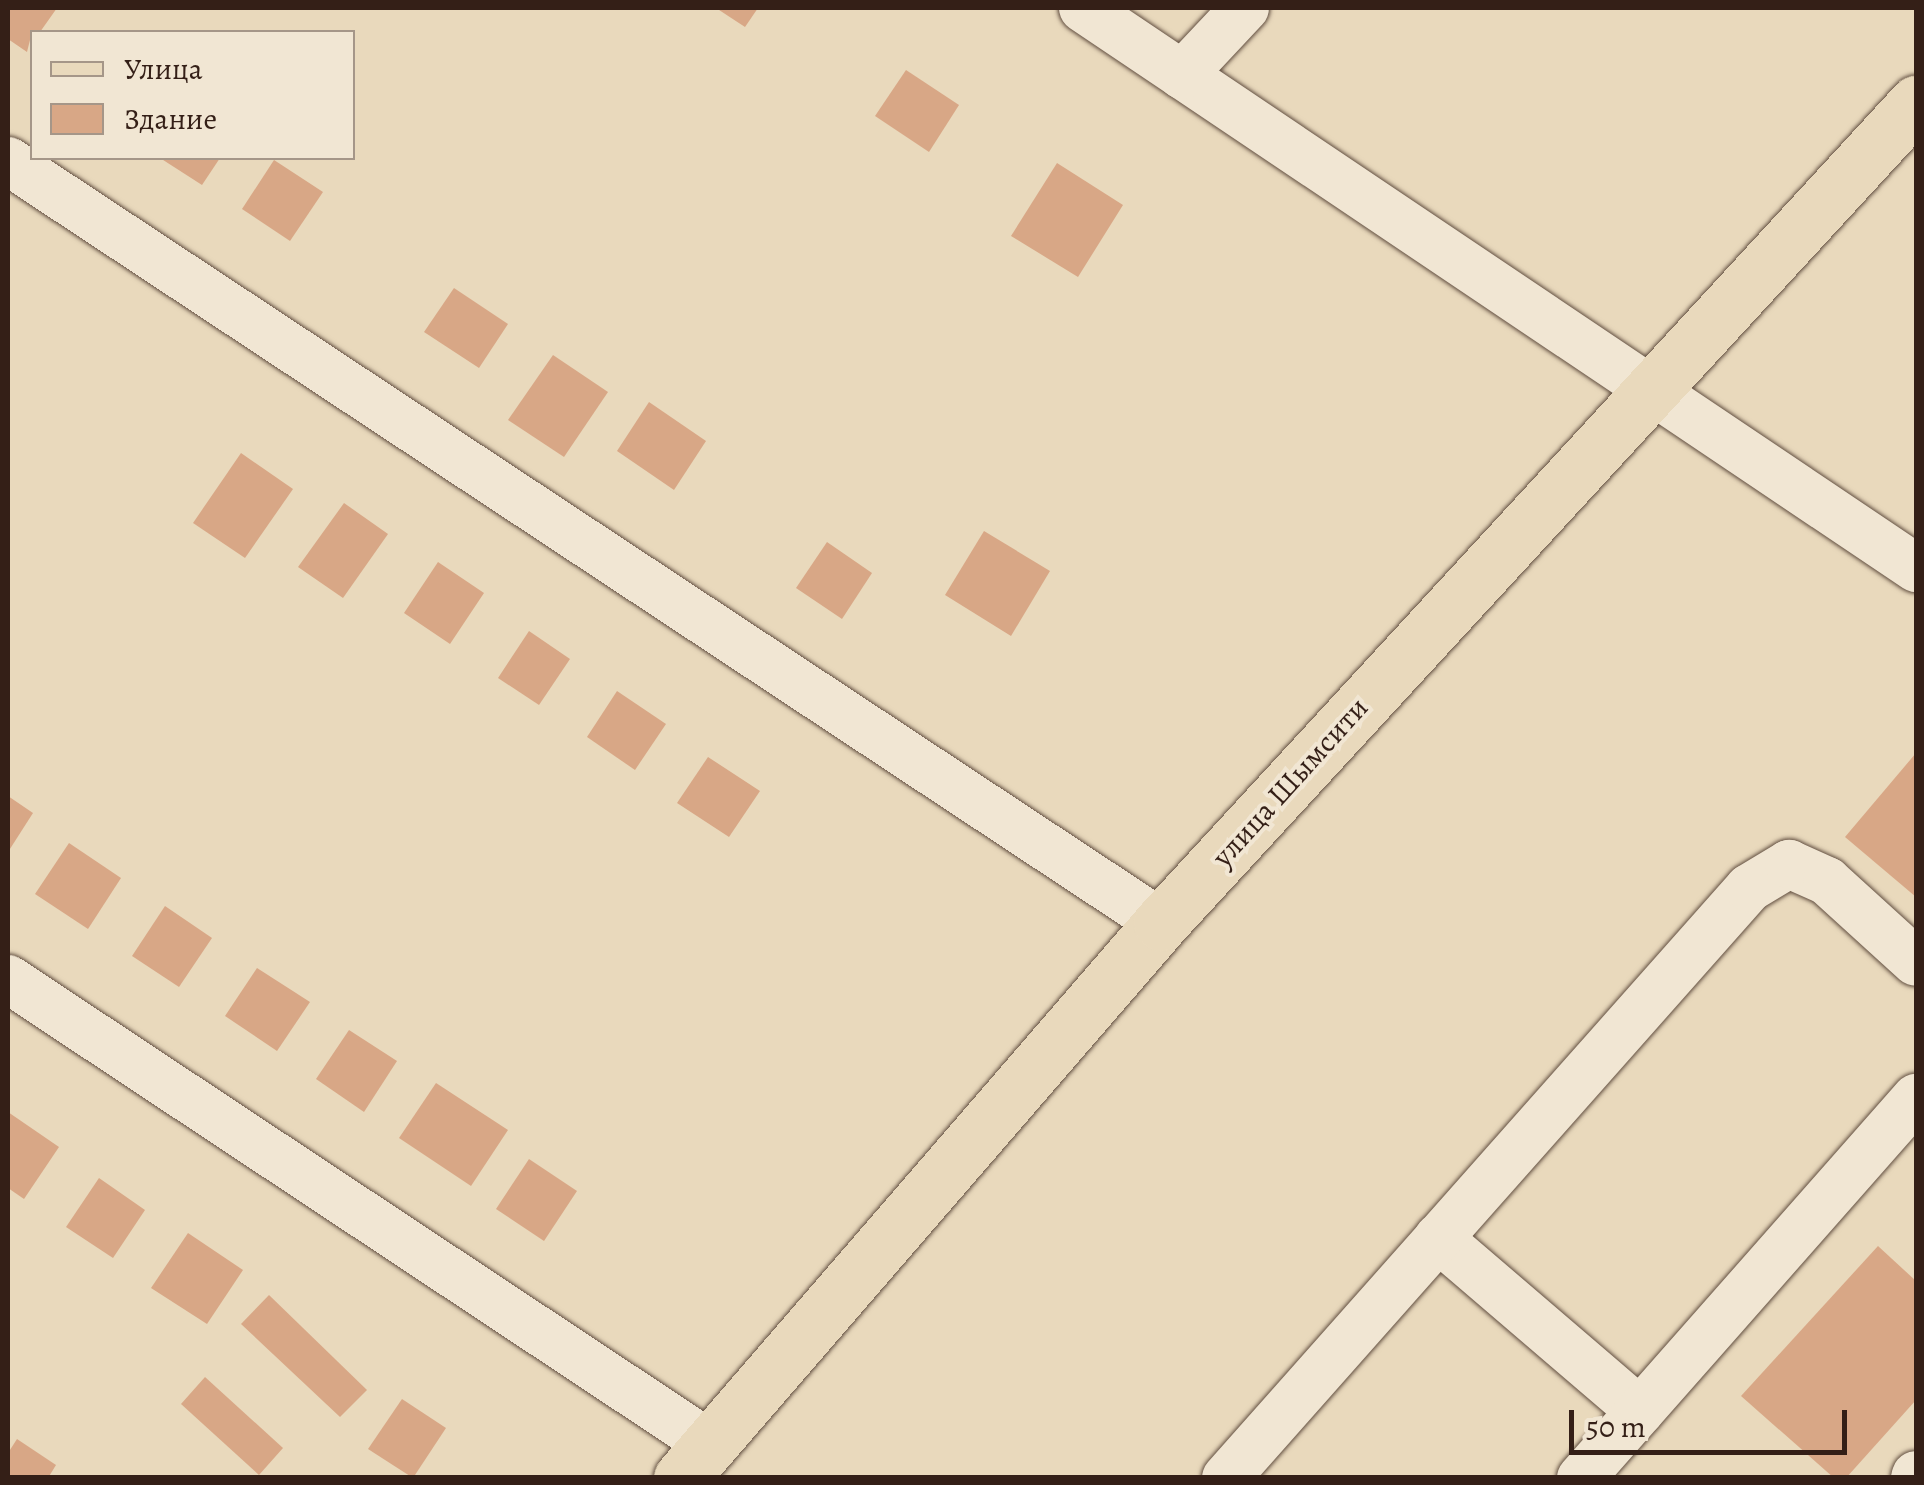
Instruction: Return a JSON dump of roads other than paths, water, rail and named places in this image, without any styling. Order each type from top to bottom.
[{"type":"main road","name":"улица Шымсити","points":[[696,1461],[1161,923],[1648,389],[1916,104]]},
{"type":"street","points":[[1083,8],[1916,568]]},
{"type":"street","points":[[1182,76],[1245,8]]},
{"type":"street","points":[[8,161],[1161,923]]},
{"type":"street","points":[[1226,1478],[1749,888],[1788,864],[1827,881],[1916,962]]},
{"type":"street","points":[[8,980],[696,1461]]},
{"type":"street","points":[[1582,1478],[1916,1098]]},
{"type":"street","points":[[1438,1238],[1640,1412]]}]
